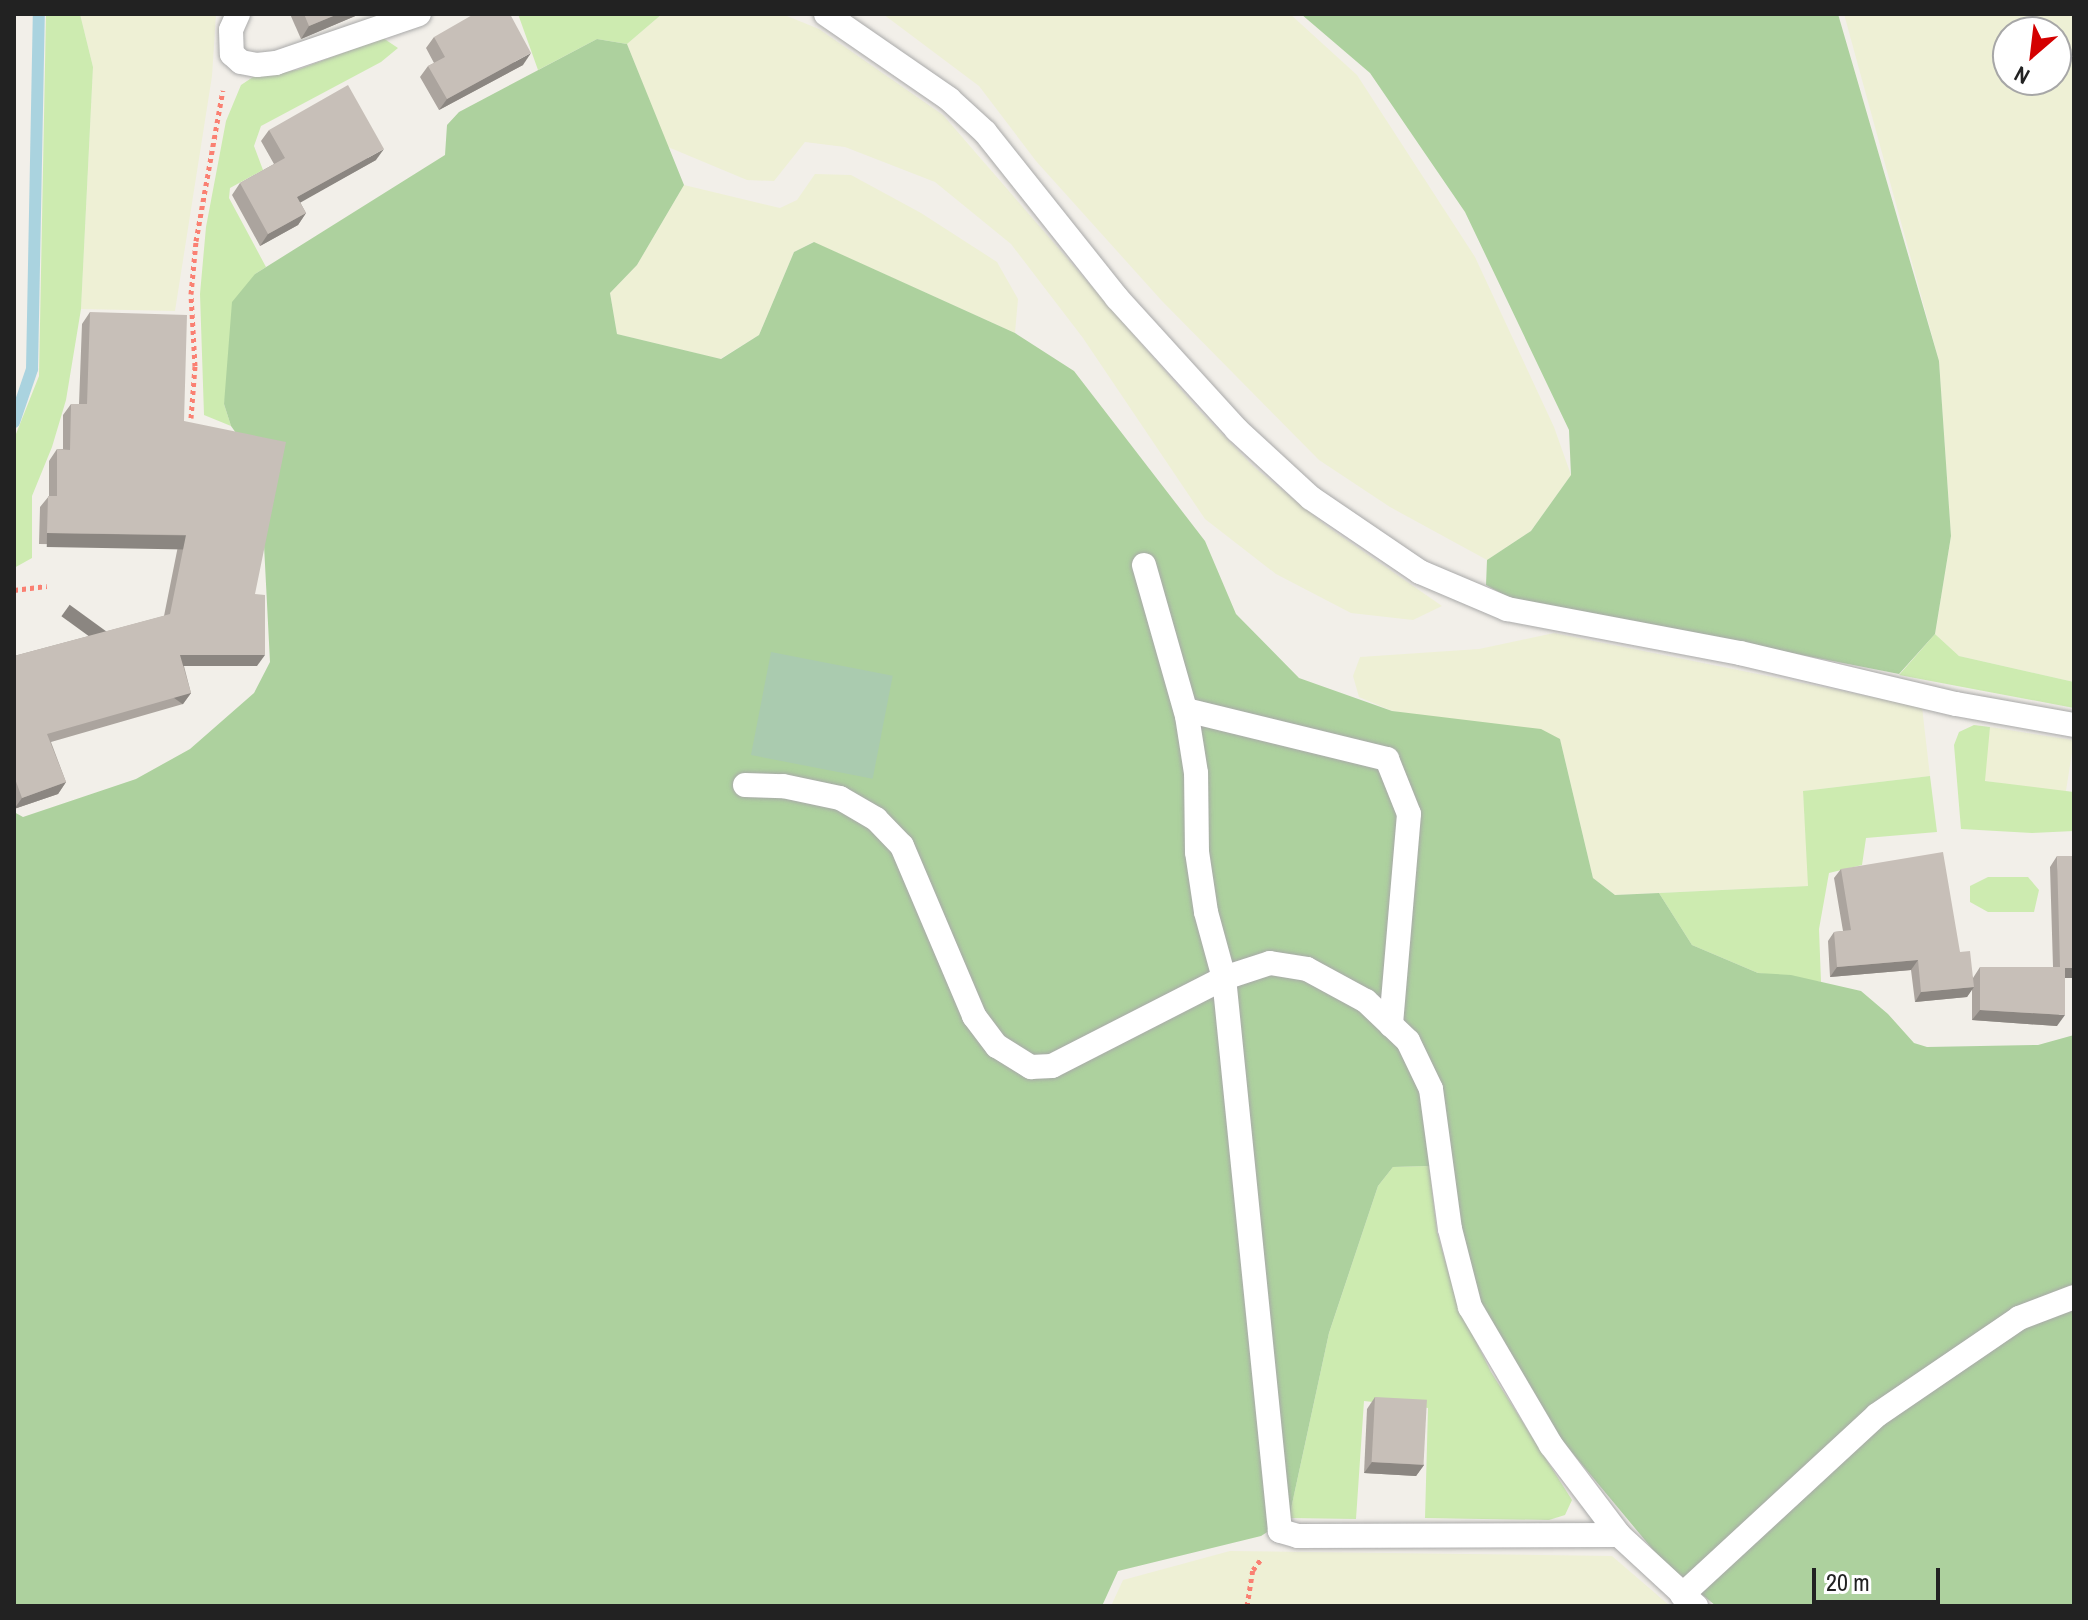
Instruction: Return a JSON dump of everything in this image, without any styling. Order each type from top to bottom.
[{"type":"lane","points":[[238,14],[231,30],[232,54],[241,62],[276,63],[419,14]]},
{"type":"lane","points":[[826,14],[902,64],[967,115],[985,132],[1117,298],[1237,430],[1311,498],[1420,572],[1507,609],[1740,653],[1956,704],[2074,725]]},
{"type":"lane","points":[[1144,565],[1186,710],[1196,773],[1197,852],[1206,912],[1224,978],[1280,1531],[1298,1536],[1619,1535]]},
{"type":"lane","points":[[1186,710],[1387,759],[1409,814],[1391,1025]]},
{"type":"lane","points":[[745,785],[783,786],[840,798],[876,819],[902,846],[974,1016],[997,1046],[1031,1067],[1052,1066],[1224,978],[1270,963],[1307,969],[1366,1001],[1408,1041],[1431,1089],[1450,1229],[1470,1307],[1551,1445],[1619,1535],[1689,1601],[1877,1415],[2019,1318],[2074,1297]]},
{"type":"path","points":[[191,418],[195,366],[191,294],[196,241],[232,54]]},
{"type":"path","points":[[14,590],[47,586]]},
{"type":"path","points":[[1247,1606],[1253,1570],[1280,1531]]},
{"type":"green space","points":[[46,14],[80,14],[93,67],[81,309],[66,400],[52,447],[32,496],[32,558],[14,568],[14,439],[39,376]]},
{"type":"green space","points":[[80,14],[216,14],[212,76],[175,311],[81,309],[93,67]]},
{"type":"green space","points":[[518,14],[662,14],[627,44],[597,39],[538,70]]},
{"type":"green space","points":[[662,14],[782,14],[819,29],[943,115],[1197,408],[1254,467],[1328,527],[1442,606],[1413,620],[1351,613],[1276,574],[1205,519],[1083,338],[1011,244],[935,182],[845,147],[805,142],[774,181],[747,180],[668,147],[627,44]]},
{"type":"green space","points":[[883,14],[1290,14],[1357,75],[1475,257],[1554,427],[1571,475],[1531,531],[1487,560],[1390,507],[1319,460],[1162,301],[1036,161],[979,86]]},
{"type":"green space","points":[[1301,14],[1838,14],[1939,361],[1951,536],[1935,634],[1899,674],[1588,613],[1523,605],[1486,585],[1487,560],[1531,531],[1571,475],[1569,430],[1465,212],[1370,73]]},
{"type":"green space","points":[[1844,14],[2074,14],[2074,682],[1959,656],[1935,634],[1951,536],[1939,361]]},
{"type":"green space","points":[[383,38],[398,48],[381,62],[261,126],[254,146],[263,170],[230,188],[229,198],[266,267],[255,274],[224,404],[231,426],[204,415],[200,294],[206,227],[226,121],[241,85],[259,73],[297,70]]},
{"type":"green space","points":[[597,39],[627,44],[684,185],[637,265],[610,293],[617,334],[721,359],[759,335],[794,252],[814,242],[1015,333],[1074,371],[1205,541],[1236,614],[1299,678],[1392,711],[1541,729],[1560,739],[1593,878],[1615,895],[1659,893],[1692,945],[1758,973],[1791,975],[1861,991],[1888,1014],[1914,1043],[1927,1047],[2038,1045],[2074,1035],[2074,1606],[1716,1606],[1664,1563],[1550,1426],[1481,1309],[1461,1229],[1454,1179],[1428,1166],[1393,1167],[1378,1186],[1329,1333],[1289,1518],[1261,1536],[1118,1571],[1102,1606],[14,1606],[14,812],[23,817],[136,779],[190,749],[254,693],[270,662],[260,467],[231,426],[224,404],[232,302],[255,274],[445,155],[447,125],[459,112]]},
{"type":"green space","points":[[815,174],[851,175],[921,213],[997,262],[1018,299],[1015,333],[813,242],[794,252],[759,335],[720,359],[617,334],[610,293],[637,265],[684,185],[780,208],[797,200]]},
{"type":"green space","points":[[1554,633],[1922,707],[1930,776],[1803,791],[1809,886],[1615,895],[1593,878],[1560,739],[1392,711],[1359,697],[1353,676],[1360,657],[1479,649]]},
{"type":"green space","points":[[1935,634],[1959,656],[2074,682],[2074,708],[1899,675]]},
{"type":"green space","points":[[771,652],[893,676],[873,779],[751,755]]},
{"type":"green space","points":[[1974,725],[1990,727],[1985,781],[2074,792],[2074,831],[2032,833],[1961,829],[1954,745],[1959,732]]},
{"type":"green space","points":[[1990,727],[2074,740],[2066,794],[1982,780]]},
{"type":"green space","points":[[1930,776],[1937,832],[1866,838],[1862,865],[1829,873],[1819,929],[1821,982],[1758,973],[1692,945],[1659,893],[1808,886],[1803,791]]},
{"type":"green space","points":[[1988,877],[2028,877],[2039,890],[2034,912],[1988,912],[1970,902],[1970,886]]},
{"type":"green space","points":[[1429,1166],[1437,1232],[1457,1303],[1491,1372],[1572,1500],[1565,1515],[1549,1520],[1425,1518],[1428,1408],[1364,1401],[1356,1519],[1289,1518],[1329,1333],[1378,1186],[1393,1167]]},
{"type":"green space","points":[[1230,1551],[1612,1556],[1670,1606],[1111,1606],[1123,1580]]},
{"type":"building","points":[[304,14],[338,14],[309,26]]},
{"type":"building","points":[[474,14],[510,14],[531,53],[447,99],[428,66],[445,57],[434,37]]},
{"type":"building","points":[[348,85],[384,149],[297,197],[306,213],[268,234],[240,183],[285,158],[269,130]]},
{"type":"building","points":[[90,312],[187,315],[184,421],[286,442],[255,594],[265,595],[265,655],[180,655],[191,693],[47,734],[66,782],[22,798],[14,776],[14,656],[170,614],[186,535],[47,533],[48,496],[57,496],[57,449],[70,450],[71,404],[87,404]]},
{"type":"building","points":[[1943,852],[1960,952],[1970,951],[1974,987],[1921,992],[1918,960],[1837,967],[1834,932],[1851,930],[1841,869]]},
{"type":"building","points":[[2057,856],[2074,856],[2074,968],[2065,968],[2065,1015],[1980,1010],[1980,967],[2060,967]]},
{"type":"building","points":[[1375,1397],[1427,1400],[1424,1465],[1372,1462]]},
{"type":"waterway","points":[[14,422],[32,369],[39,14]]}]
